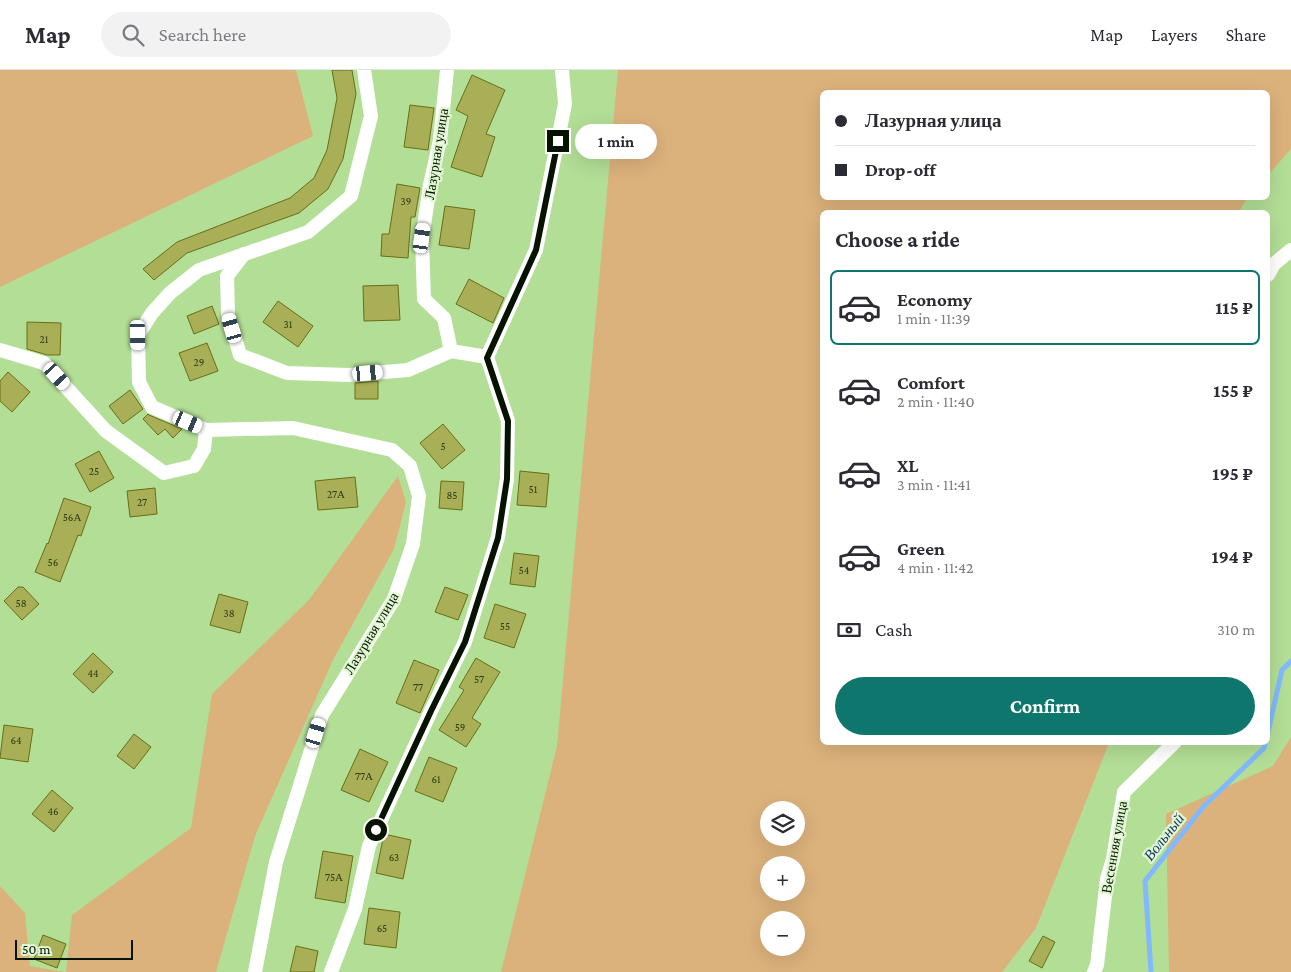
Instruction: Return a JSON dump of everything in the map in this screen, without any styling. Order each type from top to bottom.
[{"type":"street","name":"Лазурная улица","points":[[255,972],[276,862],[322,715],[394,599],[413,544],[419,496],[410,466],[392,450],[293,428],[206,430],[152,407],[139,382],[138,335],[152,313],[170,293],[199,270],[308,232],[351,196],[371,116],[364,70]]},
{"type":"street","name":"Лазурная улица","points":[[447,70],[440,140],[430,185],[422,238],[424,298],[444,318],[451,351]]},
{"type":"street","points":[[331,972],[355,909],[369,846],[465,642],[498,538],[507,479],[508,421],[487,358],[536,250],[565,104],[562,70]]},
{"type":"street","points":[[1270,271],[1274,264],[1291,250]]},
{"type":"street","points":[[244,254],[227,276],[228,315],[240,355],[287,373],[348,375],[408,370],[451,351],[487,358]]},
{"type":"street","points":[[0,350],[44,363],[106,431],[164,472],[194,466],[204,449],[206,430]]},
{"type":"street","name":"Весенняя улица","points":[[1094,972],[1097,966],[1108,879],[1124,792],[1172,745]]},
{"type":"shaded area","points":[[0,70],[296,70],[313,136],[0,287]]},
{"type":"shaded area","points":[[618,70],[1291,70],[1291,149],[1270,173],[1270,90],[820,90],[820,200],[1246,200],[1240,210],[820,210],[820,745],[1108,745],[1036,928],[1002,972],[501,972],[557,746]]},
{"type":"shaded area","points":[[398,476],[406,502],[394,549],[333,660],[255,836],[216,972],[66,972],[72,915],[191,828],[212,694],[309,600]]},
{"type":"shaded area","points":[[1291,737],[1291,972],[1169,972],[1166,814],[1273,766]]},
{"type":"shaded area","points":[[0,886],[25,913],[30,966],[64,972],[0,972]]},
{"type":"building","points":[[332,70],[352,70],[356,94],[343,159],[328,189],[299,213],[187,253],[154,280],[143,269],[177,242],[290,198],[314,178],[327,150],[337,98]]},
{"type":"building","points":[[472,75],[505,90],[486,134],[495,137],[482,177],[451,167],[468,116],[456,110]]},
{"type":"building","points":[[410,105],[434,108],[428,150],[404,147]]},
{"type":"building","points":[[397,184],[420,188],[415,217],[411,217],[408,258],[381,256],[382,234],[389,234]]},
{"type":"building","points":[[445,206],[475,210],[469,249],[439,245]]},
{"type":"building","points":[[469,279],[504,298],[493,323],[456,304]]},
{"type":"building","points":[[398,285],[400,320],[364,321],[363,286]]},
{"type":"building","points":[[278,301],[313,326],[298,347],[263,322]]},
{"type":"building","points":[[212,306],[219,324],[194,334],[187,316]]},
{"type":"building","points":[[27,322],[61,323],[60,355],[47,355],[27,349]]},
{"type":"building","points":[[207,343],[218,371],[190,381],[179,353]]},
{"type":"building","points":[[8,372],[30,392],[12,412],[0,401],[0,381]]},
{"type":"building","points":[[378,381],[378,399],[355,399],[355,383]]},
{"type":"building","points":[[130,390],[143,409],[123,424],[109,406]]},
{"type":"building","points":[[148,414],[182,429],[173,438],[165,429],[158,435],[143,419]]},
{"type":"building","points":[[443,424],[465,450],[442,469],[420,443]]},
{"type":"building","points":[[99,451],[114,478],[90,492],[75,464]]},
{"type":"building","points":[[520,471],[549,474],[546,507],[517,505]]},
{"type":"building","points":[[355,477],[358,507],[318,510],[315,481]]},
{"type":"building","points":[[441,481],[464,482],[462,510],[439,508]]},
{"type":"building","points":[[155,488],[157,514],[130,517],[127,491]]},
{"type":"building","points":[[64,498],[91,507],[81,536],[78,535],[60,582],[35,572],[48,544]]},
{"type":"building","points":[[514,553],[539,556],[535,587],[510,584]]},
{"type":"building","points":[[18,587],[23,587],[39,604],[22,620],[4,601]]},
{"type":"building","points":[[445,587],[468,595],[458,620],[435,612]]},
{"type":"building","points":[[219,594],[248,602],[240,633],[210,625]]},
{"type":"building","points":[[495,604],[526,614],[514,648],[484,638]]},
{"type":"building","points":[[93,653],[113,672],[93,693],[73,674]]},
{"type":"building","points":[[476,658],[500,672],[472,718],[481,724],[466,747],[439,730],[464,690],[459,687]]},
{"type":"building","points":[[414,660],[439,670],[420,713],[396,703]]},
{"type":"building","points":[[4,725],[33,729],[28,762],[0,758]]},
{"type":"building","points":[[134,734],[151,747],[134,769],[117,756]]},
{"type":"building","points":[[360,749],[388,762],[369,802],[341,790]]},
{"type":"building","points":[[429,757],[457,768],[443,802],[415,791]]},
{"type":"building","points":[[52,790],[73,808],[54,832],[32,814]]},
{"type":"building","points":[[384,834],[411,840],[403,879],[376,873]]},
{"type":"building","points":[[323,851],[353,856],[345,903],[315,898]]},
{"type":"building","points":[[369,908],[400,912],[396,948],[364,944]]},
{"type":"building","points":[[43,935],[66,944],[57,968],[34,959]]},
{"type":"building","points":[[1043,936],[1055,942],[1042,968],[1029,961]]},
{"type":"building","points":[[296,946],[318,951],[314,972],[290,972]]},
{"type":"waterway","name":"Вольный","points":[[1270,723],[1282,670],[1291,661]]},
{"type":"waterway","name":"Вольный","points":[[1151,972],[1145,881],[1203,807],[1264,748],[1264,745]]},
{"type":"route","points":[[376,830],[465,642],[498,538],[507,479],[508,421],[487,358],[536,250],[558,141]]}]
